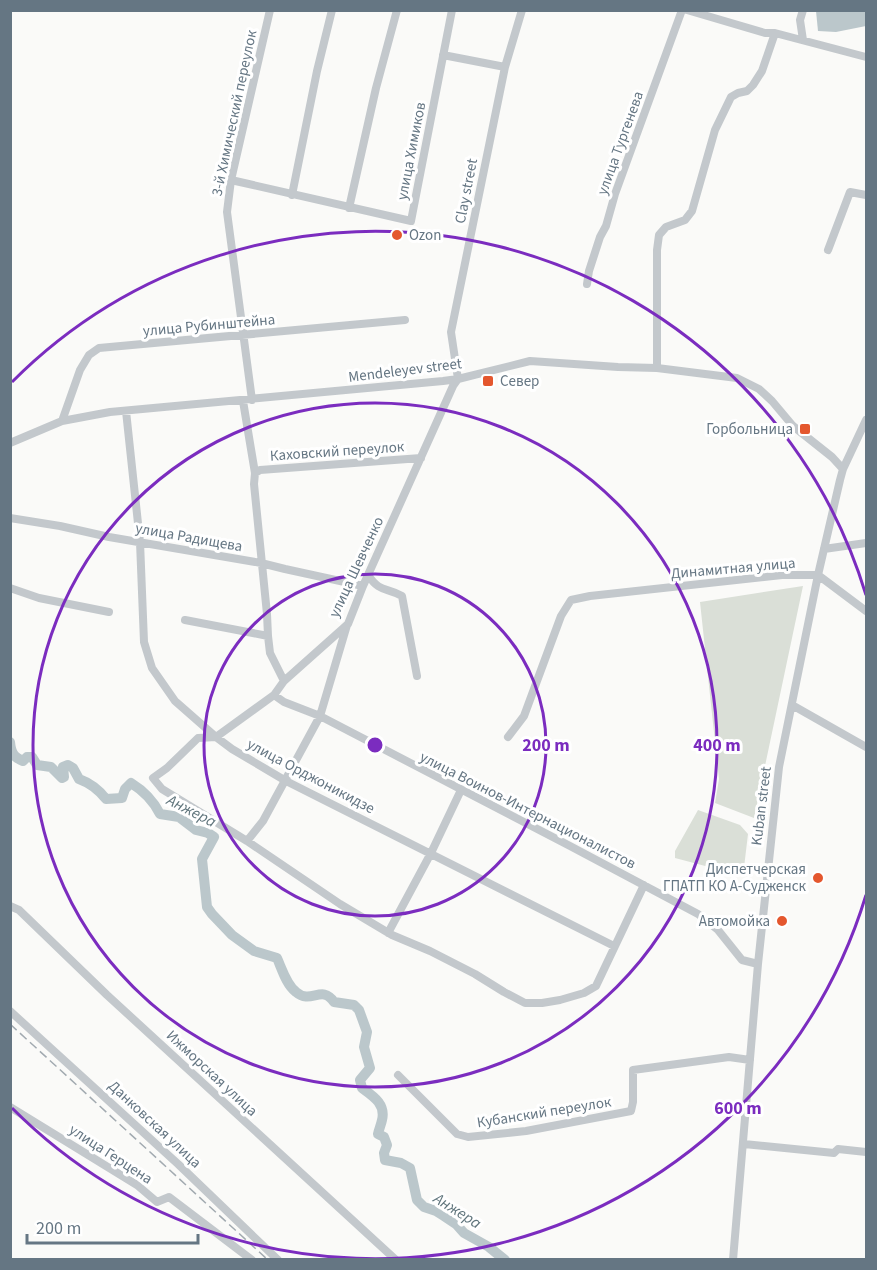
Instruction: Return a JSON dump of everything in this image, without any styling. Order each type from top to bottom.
[{"type":"street","name":"3-й Химический переулок","points":[[252,400],[226,212],[231,180],[270,10]]},
{"type":"street","points":[[292,195],[332,10]]},
{"type":"street","points":[[349,208],[376,88],[397,10]]},
{"type":"street","name":"улица Химиков","points":[[231,180],[411,221],[452,10]]},
{"type":"street","name":"Clay street","points":[[458,379],[451,332],[505,67],[522,10]]},
{"type":"street","name":"улица Тургенева","points":[[587,284],[600,237],[606,226],[615,194],[682,10]]},
{"type":"street","points":[[687,10],[765,33],[775,33],[867,57]]},
{"type":"street","points":[[802,40],[800,20],[803,10]]},
{"type":"street","points":[[657,369],[658,235],[666,227],[685,220],[692,212],[715,130],[731,97],[747,91],[762,71],[775,33]]},
{"type":"street","points":[[442,55],[505,67]]},
{"type":"street","points":[[828,250],[850,192],[867,195]]},
{"type":"street","name":"улица Рубинштейна","points":[[63,421],[80,370],[89,356],[99,348],[405,320]]},
{"type":"street","name":"Mendeleyev street","points":[[10,443],[63,421],[110,412],[458,379],[530,361],[657,369],[737,378],[759,389],[793,426],[832,457],[843,469]]},
{"type":"street","name":"улица Шевченко","points":[[247,841],[162,789],[153,778],[167,768],[198,738],[216,737],[274,694],[284,681],[348,624],[363,586],[458,379]]},
{"type":"street","points":[[243,401],[255,473],[254,484],[270,652],[284,681]]},
{"type":"street","name":"улица Орджоникидзе","points":[[126,411],[141,542],[144,642],[152,668],[175,701],[232,749],[286,781],[614,946]]},
{"type":"street","name":"Kuban street","points":[[733,1260],[758,964],[779,767],[818,575],[843,469],[867,420]]},
{"type":"street","name":"Каховский переулок","points":[[255,473],[260,470],[421,458]]},
{"type":"street","name":"улица Радищева","points":[[10,518],[261,563],[363,586]]},
{"type":"street","points":[[824,549],[867,543]]},
{"type":"street","points":[[368,575],[375,586],[402,596],[417,676]]},
{"type":"street","name":"Динамитная улица","points":[[508,737],[524,716],[561,616],[571,600],[782,575],[818,575]]},
{"type":"street","points":[[818,575],[867,611]]},
{"type":"street","points":[[10,588],[39,598],[109,612]]},
{"type":"street","points":[[185,620],[268,636]]},
{"type":"street","points":[[348,624],[320,716],[263,821],[247,841],[312,886],[388,933],[430,951],[525,1003],[542,1003],[584,993],[596,986],[644,885]]},
{"type":"street","name":"улица Воинов-Интернационалистов","points":[[274,694],[284,702],[320,716],[698,914],[718,930],[742,960],[758,964]]},
{"type":"street","points":[[792,705],[867,747]]},
{"type":"street","points":[[388,933],[431,853],[461,790]]},
{"type":"street","name":"Ижморская улица","points":[[10,906],[19,910],[107,995],[396,1260]]},
{"type":"street","name":"Данковская улица","points":[[10,1011],[178,1164],[278,1260]]},
{"type":"street","name":"Кубанский переулок","points":[[398,1075],[457,1134],[468,1137],[526,1131],[631,1111],[633,1070],[729,1057],[750,1060]]},
{"type":"street","name":"улица Герцена","points":[[10,1107],[137,1185],[157,1202],[169,1197],[252,1260]]},
{"type":"street","points":[[744,1144],[834,1153],[838,1149],[867,1152]]},
{"type":"shaded area","points":[[816,11],[866,11],[866,26],[836,32],[818,31]]},
{"type":"shaded area","points":[[803,586],[754,818],[715,803],[719,779],[700,602]]},
{"type":"shaded area","points":[[698,810],[740,825],[748,834],[743,876],[675,858],[675,851]]},
{"type":"waterway","name":"Анжера","points":[[10,742],[13,754],[17,758],[23,761],[27,757],[32,757],[37,765],[51,767],[62,778],[64,777],[63,767],[68,765],[73,768],[79,779],[94,787],[106,799],[122,798],[125,789],[131,783],[148,796],[160,814],[179,817],[196,830],[214,837],[202,859],[207,907],[232,935],[254,951],[277,958],[287,981],[296,992],[307,997],[325,995],[334,1002],[354,1005],[359,1010],[367,1032],[364,1047],[370,1068],[360,1080],[362,1088],[378,1101],[382,1109],[378,1134],[384,1137],[387,1145],[384,1153],[385,1160],[401,1163],[410,1168],[417,1200],[424,1207],[444,1216],[464,1233],[489,1247],[505,1260]]},
{"type":"railway","points":[[10,1024],[268,1260]]},
{"type":"place","name":"Ozon","points":[[397,235]]},
{"type":"place","name":"Север","points":[[488,381]]},
{"type":"place","name":"Горбольница","points":[[805,429]]},
{"type":"place","name":"Диспетчерская ГПАТП КО А-Судженск","points":[[818,878]]},
{"type":"place","name":"Автомойка","points":[[782,921]]}]
